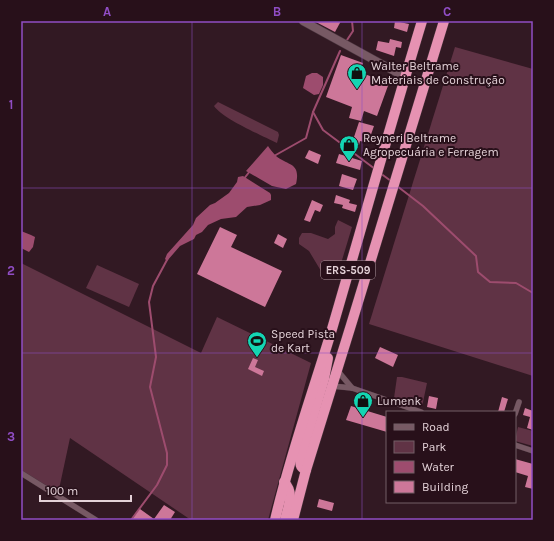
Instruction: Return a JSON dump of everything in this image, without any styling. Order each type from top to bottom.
[{"type":"highway","name":"ERS-509","points":[[275,520],[284,482],[331,330],[422,21]]},
{"type":"highway","name":"ERS-509","points":[[293,520],[306,470],[338,370],[444,21]]},
{"type":"highway","points":[[306,470],[302,468],[300,464],[301,456],[324,379],[331,330]]},
{"type":"highway","points":[[284,482],[290,491],[285,520]]},
{"type":"street","points":[[303,21],[405,77]]},
{"type":"street","points":[[338,370],[352,388]]},
{"type":"street","points":[[332,386],[352,388],[419,411]]},
{"type":"street","points":[[516,411],[519,402]]},
{"type":"street","points":[[516,445],[533,451]]},
{"type":"street","points":[[21,473],[96,520]]},
{"type":"green space","points":[[455,47],[533,69],[533,376],[369,324]]},
{"type":"green space","points":[[218,102],[278,132],[279,135],[277,143],[225,116],[214,106]]},
{"type":"green space","points":[[338,220],[352,227],[336,280],[321,271],[309,251],[299,244],[299,238],[302,233],[311,233],[328,239],[335,234],[335,227]]},
{"type":"green space","points":[[21,263],[201,353],[217,317],[311,363],[268,520],[191,520],[70,438],[58,494],[21,471]]},
{"type":"green space","points":[[97,265],[139,284],[129,307],[86,288]]},
{"type":"green space","points":[[397,377],[427,383],[422,407],[394,398]]},
{"type":"green space","points":[[518,427],[533,431],[533,446],[516,441]]},
{"type":"water","points":[[312,73],[317,73],[323,77],[323,85],[319,94],[314,95],[303,88],[306,76]]},
{"type":"water","points":[[268,146],[276,156],[295,168],[297,172],[296,184],[286,189],[272,186],[246,171]]},
{"type":"water","points":[[243,176],[270,193],[271,200],[260,205],[247,207],[236,217],[221,219],[208,225],[202,232],[196,235],[194,239],[180,246],[167,261],[165,259],[167,254],[193,225],[196,218],[210,205],[229,193],[237,182],[238,177]]},
{"type":"water","points":[[21,231],[35,237],[33,247],[29,252],[21,248]]},
{"type":"building","points":[[314,21],[341,21],[335,32]]},
{"type":"building","points":[[395,21],[409,24],[407,32],[394,28]]},
{"type":"building","points":[[390,39],[402,42],[401,48],[396,47],[394,56],[376,50],[378,41],[389,43]]},
{"type":"building","name":"Walter Beltrame Materiais de Construção","points":[[341,55],[363,63],[359,72],[389,83],[377,116],[364,111],[361,121],[349,118],[352,107],[326,97]]},
{"type":"building","points":[[359,122],[374,126],[368,143],[360,141],[359,145],[352,143]]},
{"type":"building","points":[[309,150],[321,155],[318,164],[305,158]]},
{"type":"building","name":"Reyneri Beltrame Agropecuária e Ferragem","points":[[339,154],[362,161],[360,170],[336,163]]},
{"type":"building","points":[[342,174],[357,179],[353,190],[339,186]]},
{"type":"building","points":[[336,195],[350,200],[349,203],[357,205],[355,212],[342,208],[343,205],[334,203]]},
{"type":"building","points":[[312,200],[323,205],[320,212],[315,210],[310,222],[304,220]]},
{"type":"building","points":[[220,227],[237,235],[231,247],[282,271],[265,307],[197,274]]},
{"type":"building","points":[[278,234],[287,239],[283,248],[274,243]]},
{"type":"building","points":[[380,347],[398,355],[393,367],[375,358]]},
{"type":"building","points":[[253,358],[258,360],[255,367],[264,371],[262,376],[248,369]]},
{"type":"building","points":[[429,396],[438,398],[436,409],[427,407]]},
{"type":"building","points":[[502,397],[508,399],[504,411],[498,411]]},
{"type":"building","name":"Lumenk","points":[[351,406],[386,417],[386,432],[346,420]]},
{"type":"building","points":[[525,408],[533,411],[533,430],[527,428],[530,417],[523,415]]},
{"type":"building","points":[[516,459],[533,464],[533,489],[525,487],[528,476],[516,472]]},
{"type":"building","points":[[319,499],[334,503],[332,511],[317,507]]},
{"type":"building","points":[[164,505],[175,512],[170,520],[132,520],[140,509],[154,519]]},
{"type":"waterway","points":[[347,40],[353,31],[352,21]]},
{"type":"waterway","points":[[340,51],[313,112],[323,130],[375,169]]},
{"type":"waterway","points":[[274,156],[306,138],[313,112]]},
{"type":"waterway","points":[[243,180],[250,171]]},
{"type":"waterway","points":[[380,173],[391,181]]},
{"type":"waterway","points":[[397,186],[423,206],[476,256],[478,272],[490,282],[516,283],[533,293]]},
{"type":"waterway","points":[[131,520],[157,485],[167,465],[167,453],[150,387],[156,357],[149,302],[153,286],[168,258]]},
{"type":"place","name":"Walter Beltrame Materiais de Construção","points":[[357,90]]},
{"type":"place","name":"Reyneri Beltrame Agropecuária e Ferragem","points":[[349,162]]},
{"type":"place","name":"Speed Pista de Kart","points":[[257,358]]},
{"type":"place","name":"Lumenk","points":[[363,418]]}]
